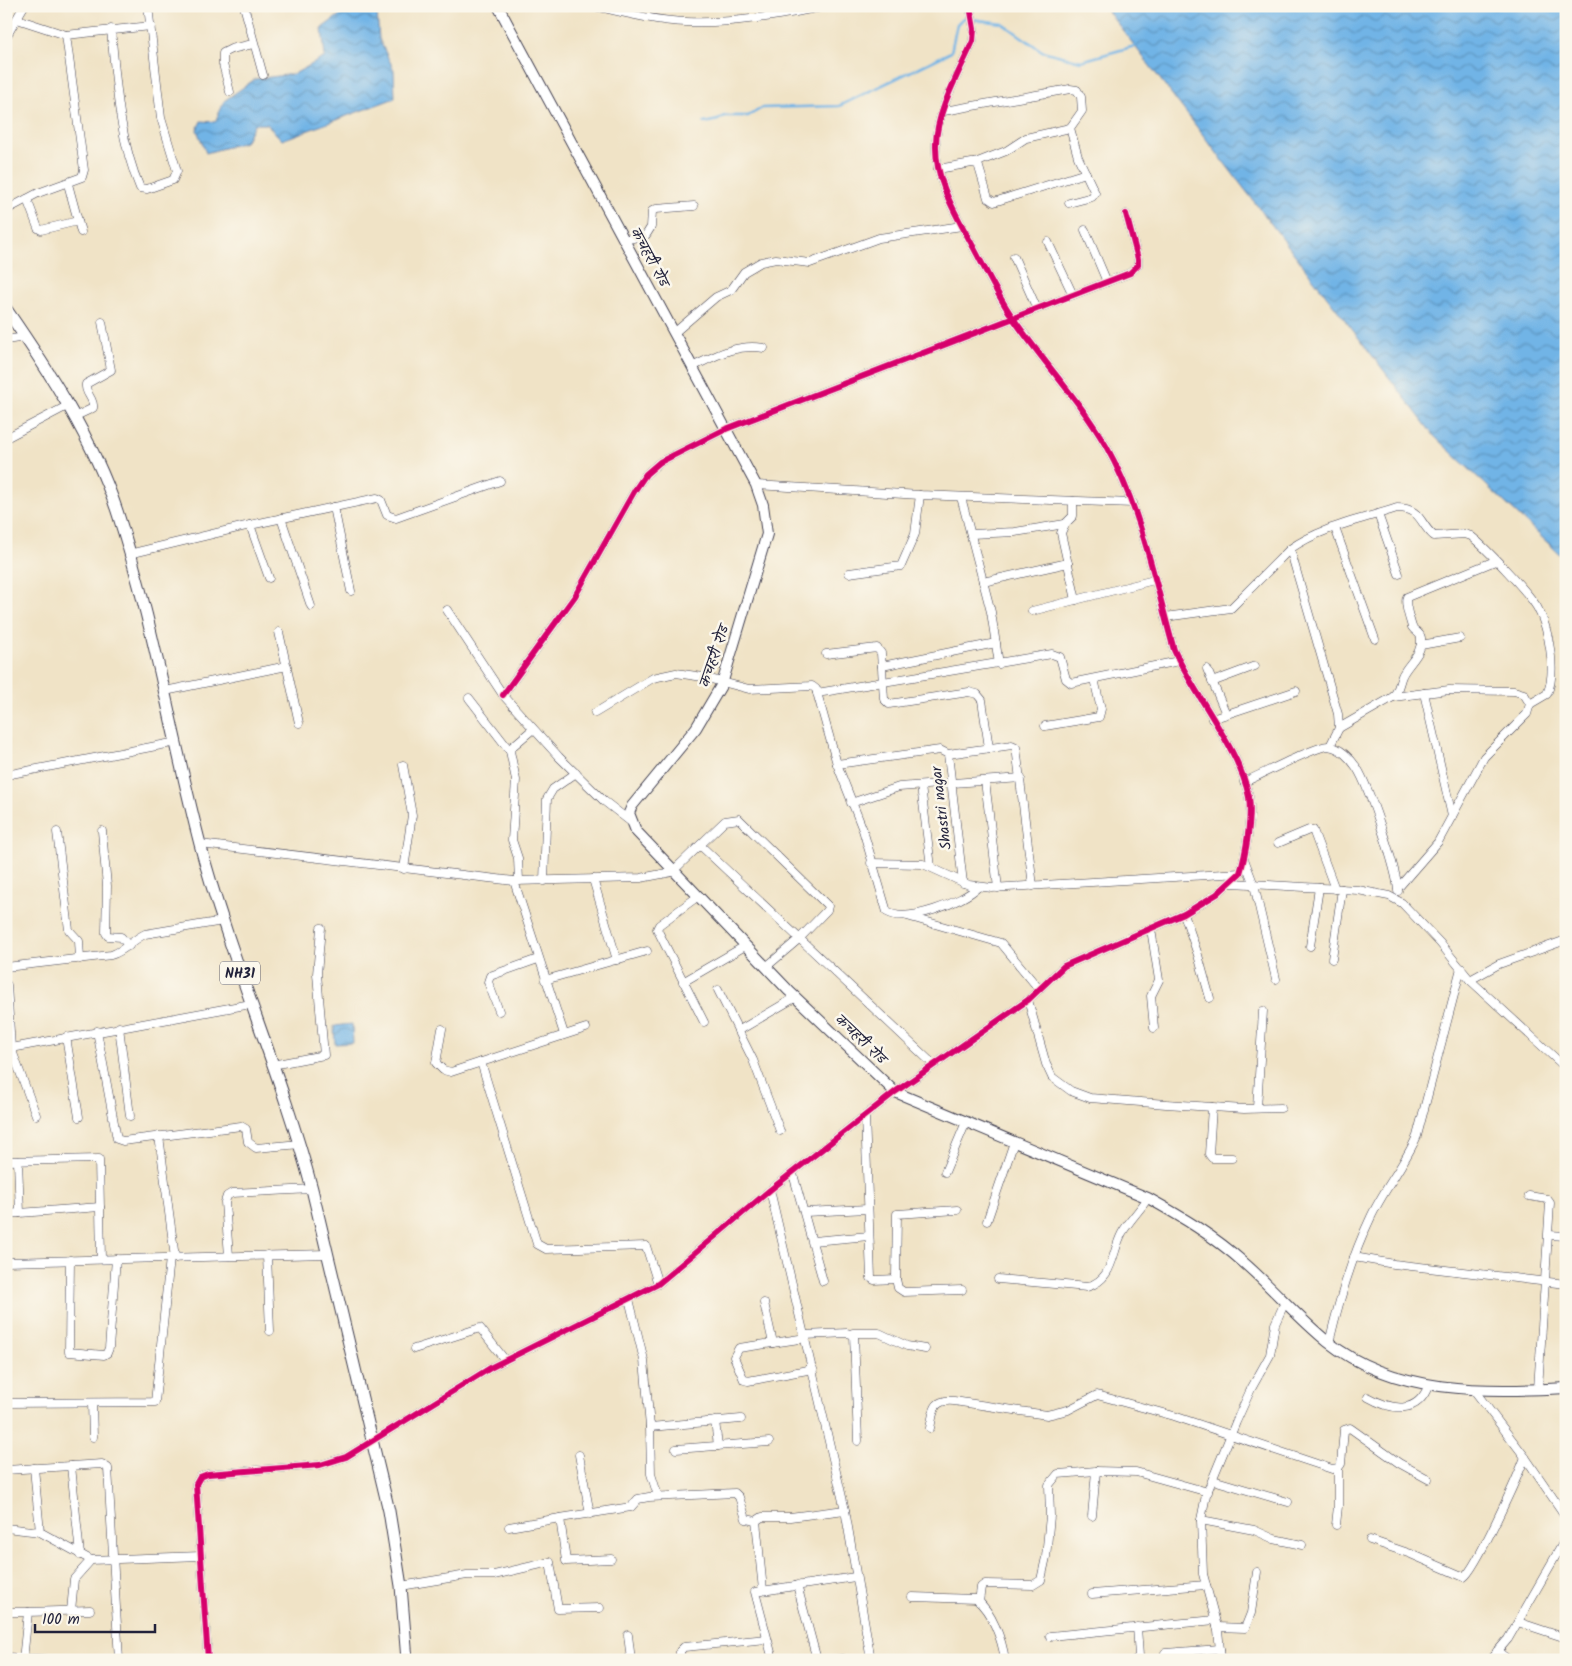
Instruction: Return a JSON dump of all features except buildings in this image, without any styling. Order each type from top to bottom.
[{"type":"highway","name":"NH31","points":[[6,309],[26,336],[74,417],[102,475],[116,510],[166,691],[200,844],[222,921],[300,1144],[312,1189],[326,1254],[389,1511],[401,1586],[407,1660]]},
{"type":"main road","name":"कचहरी रोड","points":[[498,6],[756,485],[763,504],[767,534],[722,684],[696,728],[632,806],[630,812],[631,822],[636,831],[672,872],[745,946],[895,1092],[1148,1198],[1211,1236],[1243,1262],[1329,1343],[1368,1364],[1409,1380],[1474,1390],[1566,1388]]},
{"type":"street","points":[[6,38],[24,6]]},
{"type":"street","points":[[111,29],[120,112],[140,188],[143,189],[173,180],[177,171],[161,118],[148,6]]},
{"type":"street","points":[[244,6],[263,75]]},
{"type":"street","points":[[596,6],[656,19],[686,22],[742,20],[827,6]]},
{"type":"street","points":[[208,1660],[196,1484],[200,1477],[208,1474],[330,1463],[346,1457],[505,1360],[658,1284],[770,1190],[793,1174],[895,1092],[1028,1000],[1051,976],[1077,959],[1184,914],[1231,883],[1240,873],[1244,858],[1249,798],[1228,746],[1179,661],[1132,503],[1121,474],[1089,419],[1013,319],[950,204],[938,169],[936,142],[944,111],[973,41],[974,29],[970,6]]},
{"type":"street","points":[[17,19],[66,35],[151,26]]},
{"type":"street","points":[[6,210],[27,199],[82,177],[84,170],[66,35]]},
{"type":"street","points":[[230,92],[223,64],[223,53],[231,49],[253,44]]},
{"type":"street","points":[[938,169],[975,163],[1006,151],[1026,138],[1070,128],[1082,111],[1080,93],[1074,89],[944,111]]},
{"type":"street","points":[[1069,203],[1095,195],[1094,189],[1078,157],[1070,128]]},
{"type":"street","points":[[975,163],[979,167],[988,198],[994,202],[1086,173]]},
{"type":"street","points":[[68,184],[81,232]]},
{"type":"street","points":[[27,199],[38,228],[41,230],[78,221]]},
{"type":"street","points":[[624,240],[646,235],[651,227],[652,211],[656,209],[694,206]]},
{"type":"street","points":[[503,695],[576,596],[646,474],[660,462],[726,430],[1130,273],[1138,264],[1126,214]]},
{"type":"street","points":[[674,333],[716,297],[731,290],[744,272],[761,262],[776,259],[810,263],[879,238],[962,226]]},
{"type":"street","points":[[1085,230],[1107,282]]},
{"type":"street","points":[[1048,242],[1073,295]]},
{"type":"street","points":[[1014,257],[1037,309]]},
{"type":"street","points":[[74,417],[93,408],[94,403],[86,390],[86,384],[111,370],[102,322]]},
{"type":"street","points":[[6,340],[26,336]]},
{"type":"street","points":[[692,367],[732,349],[746,346],[764,348]]},
{"type":"street","points":[[6,438],[67,406]]},
{"type":"street","points":[[129,554],[250,525],[377,498],[381,500],[388,515],[396,518],[500,480]]},
{"type":"street","points":[[756,485],[961,497],[1132,503]]},
{"type":"street","points":[[849,573],[901,566],[915,534],[920,495]]},
{"type":"street","points":[[961,497],[983,582],[999,664]]},
{"type":"street","points":[[1074,501],[1073,516],[1065,524],[1061,533],[1076,600]]},
{"type":"street","points":[[334,507],[351,591]]},
{"type":"street","points":[[1165,617],[1231,608],[1290,549],[1317,533],[1397,508],[1412,511],[1422,519],[1429,532],[1434,536],[1465,534],[1471,536],[1537,607],[1548,641],[1552,663],[1549,690],[1547,694],[1530,704],[1527,714],[1484,757],[1438,842],[1398,888]]},
{"type":"street","points":[[1378,514],[1399,574]]},
{"type":"street","points":[[281,518],[311,606]]},
{"type":"street","points":[[970,534],[1015,532],[1065,524]]},
{"type":"street","points":[[250,525],[269,578]]},
{"type":"street","points":[[1335,528],[1375,639]]},
{"type":"street","points":[[1290,549],[1338,714],[1339,728],[1330,746]]},
{"type":"street","points":[[1393,697],[1403,674],[1418,653],[1421,644],[1420,633],[1412,626],[1406,602],[1407,597],[1495,560]]},
{"type":"street","points":[[983,582],[1068,563]]},
{"type":"street","points":[[1032,611],[1154,580]]},
{"type":"street","points":[[447,610],[503,695],[576,773],[615,811],[631,822]]},
{"type":"street","points":[[279,632],[300,723]]},
{"type":"street","points":[[1421,644],[1460,638]]},
{"type":"street","points":[[882,666],[996,643]]},
{"type":"street","points":[[826,654],[874,647],[880,650],[884,699],[889,704],[968,692],[977,694],[982,700],[989,748]]},
{"type":"street","points":[[817,693],[1057,655],[1062,661],[1068,682],[1076,683],[1179,661]]},
{"type":"street","points":[[166,691],[287,666]]},
{"type":"street","points":[[1212,682],[1255,666]]},
{"type":"street","points":[[1207,669],[1226,714]]},
{"type":"street","points":[[594,714],[641,684],[664,674],[688,674],[722,684],[756,690],[812,686],[817,693],[837,764],[865,837],[871,863],[887,912],[904,915],[1001,943],[1039,989]]},
{"type":"street","points":[[1045,726],[1099,717],[1101,709],[1094,679]]},
{"type":"street","points":[[1339,728],[1393,697],[1424,693],[1458,690],[1520,692],[1530,704]]},
{"type":"street","points":[[1212,719],[1296,691]]},
{"type":"street","points":[[1424,693],[1452,816]]},
{"type":"street","points":[[469,698],[510,751],[516,780],[512,840],[518,858],[517,881],[538,959],[564,1034]]},
{"type":"street","points":[[510,751],[512,746],[533,729]]},
{"type":"street","points":[[6,776],[177,742]]},
{"type":"street","points":[[948,754],[1012,745],[1016,747],[1032,886]]},
{"type":"street","points":[[1244,782],[1322,746],[1330,746],[1345,755],[1358,770],[1388,849],[1398,888],[1397,900]]},
{"type":"street","name":"Shastri nagar","points":[[837,764],[940,750],[948,754],[963,883]]},
{"type":"street","points":[[403,765],[412,815],[404,869]]},
{"type":"street","points":[[544,881],[547,799],[553,789],[576,773]]},
{"type":"street","points":[[851,803],[892,788],[1021,778]]},
{"type":"street","points":[[985,781],[998,888]]},
{"type":"street","points":[[921,786],[932,867]]},
{"type":"street","points":[[200,844],[517,881],[641,878],[672,872],[725,821],[739,819],[828,906],[827,910],[800,938],[766,967]]},
{"type":"street","points":[[1278,843],[1313,830],[1338,889],[1332,959]]},
{"type":"street","points":[[102,831],[107,886],[106,933],[108,936],[121,937],[129,946]]},
{"type":"street","points":[[57,832],[69,930],[72,936],[78,938],[80,959]]},
{"type":"street","points":[[700,845],[934,1065]]},
{"type":"street","points":[[1244,858],[1254,885],[1276,980]]},
{"type":"street","points":[[871,863],[915,863],[932,867],[963,883],[978,887],[998,888],[1240,873]]},
{"type":"street","points":[[593,879],[617,960]]},
{"type":"street","points":[[1231,883],[1338,889],[1389,896],[1397,900],[1440,943],[1470,980],[1566,1068]]},
{"type":"street","points":[[904,915],[919,913],[959,901],[978,887]]},
{"type":"street","points":[[1310,946],[1318,888]]},
{"type":"street","points":[[697,897],[659,925],[657,929],[704,1022]]},
{"type":"street","points":[[1184,914],[1210,998]]},
{"type":"street","points":[[6,967],[111,955],[124,951],[137,938],[145,934],[222,921]]},
{"type":"street","points":[[272,1065],[324,1055],[317,974],[321,928]]},
{"type":"street","points":[[1151,929],[1159,980],[1151,996],[1154,1028]]},
{"type":"street","points":[[1470,980],[1499,964],[1566,940]]},
{"type":"street","points":[[683,982],[745,946]]},
{"type":"street","points":[[545,980],[646,951]]},
{"type":"street","points":[[499,1011],[488,982],[490,976],[538,959]]},
{"type":"street","points":[[1329,1343],[1339,1297],[1370,1219],[1406,1160],[1417,1136],[1460,968]]},
{"type":"street","points":[[7,985],[9,1048],[36,1115]]},
{"type":"street","points":[[718,990],[753,1060],[780,1131]]},
{"type":"street","points":[[738,1031],[796,997]]},
{"type":"street","points":[[1028,1000],[1046,1064],[1052,1077],[1061,1085],[1090,1098],[1212,1107],[1281,1108]]},
{"type":"street","points":[[9,1048],[252,1004]]},
{"type":"street","points":[[1257,1108],[1263,1011]]},
{"type":"street","points":[[119,1027],[130,1116]]},
{"type":"street","points":[[442,1029],[436,1058],[439,1067],[451,1072],[586,1028]]},
{"type":"street","points":[[97,1031],[117,1140],[241,1126],[246,1129],[248,1142],[256,1148],[300,1144]]},
{"type":"street","points":[[66,1037],[79,1117]]},
{"type":"street","points":[[481,1062],[537,1244],[546,1250],[646,1246],[658,1284]]},
{"type":"street","points":[[1212,1107],[1209,1154],[1212,1158],[1232,1158]]},
{"type":"street","points":[[865,1116],[871,1278],[874,1280],[896,1279]]},
{"type":"street","points":[[945,1172],[966,1122]]},
{"type":"street","points":[[6,1403],[73,1401],[92,1403],[155,1402],[172,1258],[159,1136]]},
{"type":"street","points":[[987,1221],[1014,1142]]},
{"type":"street","points":[[6,1161],[98,1158],[101,1162],[101,1259]]},
{"type":"street","points":[[18,1160],[20,1213]]},
{"type":"street","points":[[793,1174],[823,1281]]},
{"type":"street","points":[[228,1256],[225,1202],[227,1196],[232,1193],[312,1189]]},
{"type":"street","points":[[770,1190],[806,1337],[844,1510],[871,1660]]},
{"type":"street","points":[[1529,1196],[1550,1201],[1538,1389]]},
{"type":"street","points":[[998,1279],[1087,1287],[1094,1285],[1108,1272],[1122,1233],[1148,1198]]},
{"type":"street","points":[[6,1214],[100,1207]]},
{"type":"street","points":[[805,1212],[868,1209]]},
{"type":"street","points":[[957,1210],[897,1214],[896,1279],[898,1288],[904,1292],[962,1290]]},
{"type":"street","points":[[1548,1235],[1566,1236]]},
{"type":"street","points":[[813,1241],[869,1236]]},
{"type":"street","points":[[6,1262],[326,1254]]},
{"type":"street","points":[[267,1255],[270,1331]]},
{"type":"street","points":[[1354,1257],[1394,1264],[1566,1284]]},
{"type":"street","points":[[70,1260],[69,1352],[104,1355],[109,1348],[116,1259]]},
{"type":"street","points":[[629,1299],[644,1360],[650,1427],[651,1474],[658,1496]]},
{"type":"street","points":[[1221,1660],[1216,1623],[1203,1574],[1201,1520],[1208,1492],[1232,1434],[1251,1389],[1270,1355],[1275,1324],[1285,1302]]},
{"type":"street","points":[[764,1303],[773,1343]]},
{"type":"street","points":[[414,1349],[480,1328],[483,1329],[505,1360]]},
{"type":"street","points":[[853,1333],[858,1440]]},
{"type":"street","points":[[813,1369],[744,1380],[734,1357],[736,1350],[806,1337],[853,1333],[879,1333],[906,1346],[925,1349]]},
{"type":"street","points":[[1368,1397],[1394,1408],[1404,1407],[1421,1399],[1426,1394],[1429,1384]]},
{"type":"street","points":[[1474,1390],[1525,1457],[1566,1517]]},
{"type":"street","points":[[930,1428],[936,1404],[939,1402],[948,1401],[1046,1415],[1068,1410],[1097,1395],[1118,1399],[1232,1434],[1324,1468],[1338,1468]]},
{"type":"street","points":[[92,1403],[93,1437]]},
{"type":"street","points":[[650,1427],[741,1419]]},
{"type":"street","points":[[715,1421],[718,1446]]},
{"type":"street","points":[[1336,1525],[1338,1468],[1341,1464],[1344,1430],[1350,1428],[1398,1464],[1428,1479]]},
{"type":"street","points":[[676,1449],[769,1442]]},
{"type":"street","points":[[579,1455],[590,1514]]},
{"type":"street","points":[[1370,1540],[1411,1554],[1464,1578],[1474,1565],[1519,1475],[1525,1457]]},
{"type":"street","points":[[6,1470],[102,1464],[108,1468],[119,1660]]},
{"type":"street","points":[[71,1466],[80,1554]]},
{"type":"street","points":[[34,1468],[40,1532]]},
{"type":"street","points":[[979,1602],[981,1587],[985,1584],[1037,1584],[1042,1574],[1046,1557],[1050,1516],[1049,1485],[1058,1474],[1096,1471],[1136,1472],[1208,1492]]},
{"type":"street","points":[[1092,1516],[1096,1471]]},
{"type":"street","points":[[1213,1480],[1288,1502]]},
{"type":"street","points":[[509,1527],[631,1507],[640,1498],[658,1496],[737,1494],[746,1520],[756,1521],[762,1517],[790,1518],[844,1510]]},
{"type":"street","points":[[560,1518],[566,1561],[611,1559]]},
{"type":"street","points":[[1201,1520],[1254,1530],[1274,1539],[1302,1545]]},
{"type":"street","points":[[756,1521],[763,1590]]},
{"type":"street","points":[[6,1528],[40,1532],[91,1560],[201,1556]]},
{"type":"street","points":[[1490,1660],[1508,1639],[1566,1538]]},
{"type":"street","points":[[70,1611],[74,1579],[91,1560]]},
{"type":"street","points":[[401,1586],[458,1576],[494,1575],[550,1562],[558,1610],[600,1608]]},
{"type":"street","points":[[1050,1636],[1137,1627],[1216,1623],[1245,1628],[1251,1613],[1257,1572]]},
{"type":"street","points":[[773,1660],[755,1594],[763,1590],[855,1576]]},
{"type":"street","points":[[797,1585],[817,1660]]},
{"type":"street","points":[[1092,1594],[1206,1585]]},
{"type":"street","points":[[912,1597],[967,1597],[979,1602],[987,1610],[1002,1646],[1005,1660]]},
{"type":"street","points":[[6,1612],[90,1610]]},
{"type":"street","points":[[23,1659],[28,1612]]},
{"type":"street","points":[[1518,1622],[1566,1638]]},
{"type":"street","points":[[1136,1660],[1139,1656],[1137,1627]]},
{"type":"street","points":[[628,1635],[631,1660]]},
{"type":"street","points":[[680,1660],[680,1650],[684,1647],[767,1639]]},
{"type":"street","points":[[1165,1653],[1220,1649]]},
{"type":"street","points":[[1497,1652],[1509,1660]]},
{"type":"street","points":[[6,1657],[55,1660]]},
{"type":"street","points":[[829,1660],[843,1659]]},
{"type":"water","points":[[1104,6],[1566,6],[1566,560],[1434,436]]},
{"type":"water","points":[[377,12],[379,39],[394,70],[395,98],[282,140],[267,124],[254,124],[245,142],[206,153],[197,130],[201,121],[215,122],[224,101],[255,79],[294,74],[325,57],[322,28],[341,14]]},
{"type":"water","points":[[352,1024],[353,1043],[335,1044],[334,1026]]},
{"type":"waterway","points":[[704,123],[718,120],[724,116],[748,116],[762,108],[839,106],[951,52],[957,24],[963,18],[1002,23],[1042,51],[1081,61],[1135,46],[1137,43]]},
{"type":"cycle path","points":[[208,1660],[196,1484],[200,1477],[208,1474],[320,1465],[346,1457],[492,1367],[658,1284],[770,1190],[895,1092],[1028,1000],[1064,966],[1184,914],[1217,894],[1240,873],[1250,815],[1249,797],[1244,779],[1227,742],[1174,650],[1146,546],[1129,494],[1106,446],[1096,430],[1074,398],[1026,337],[1002,301],[957,216],[942,182],[936,157],[937,132],[944,105],[973,41],[974,29],[970,6]]},
{"type":"cycle path","points":[[503,695],[575,596],[635,490],[646,474],[660,462],[726,429],[1130,273],[1138,265],[1138,259],[1126,214]]}]
